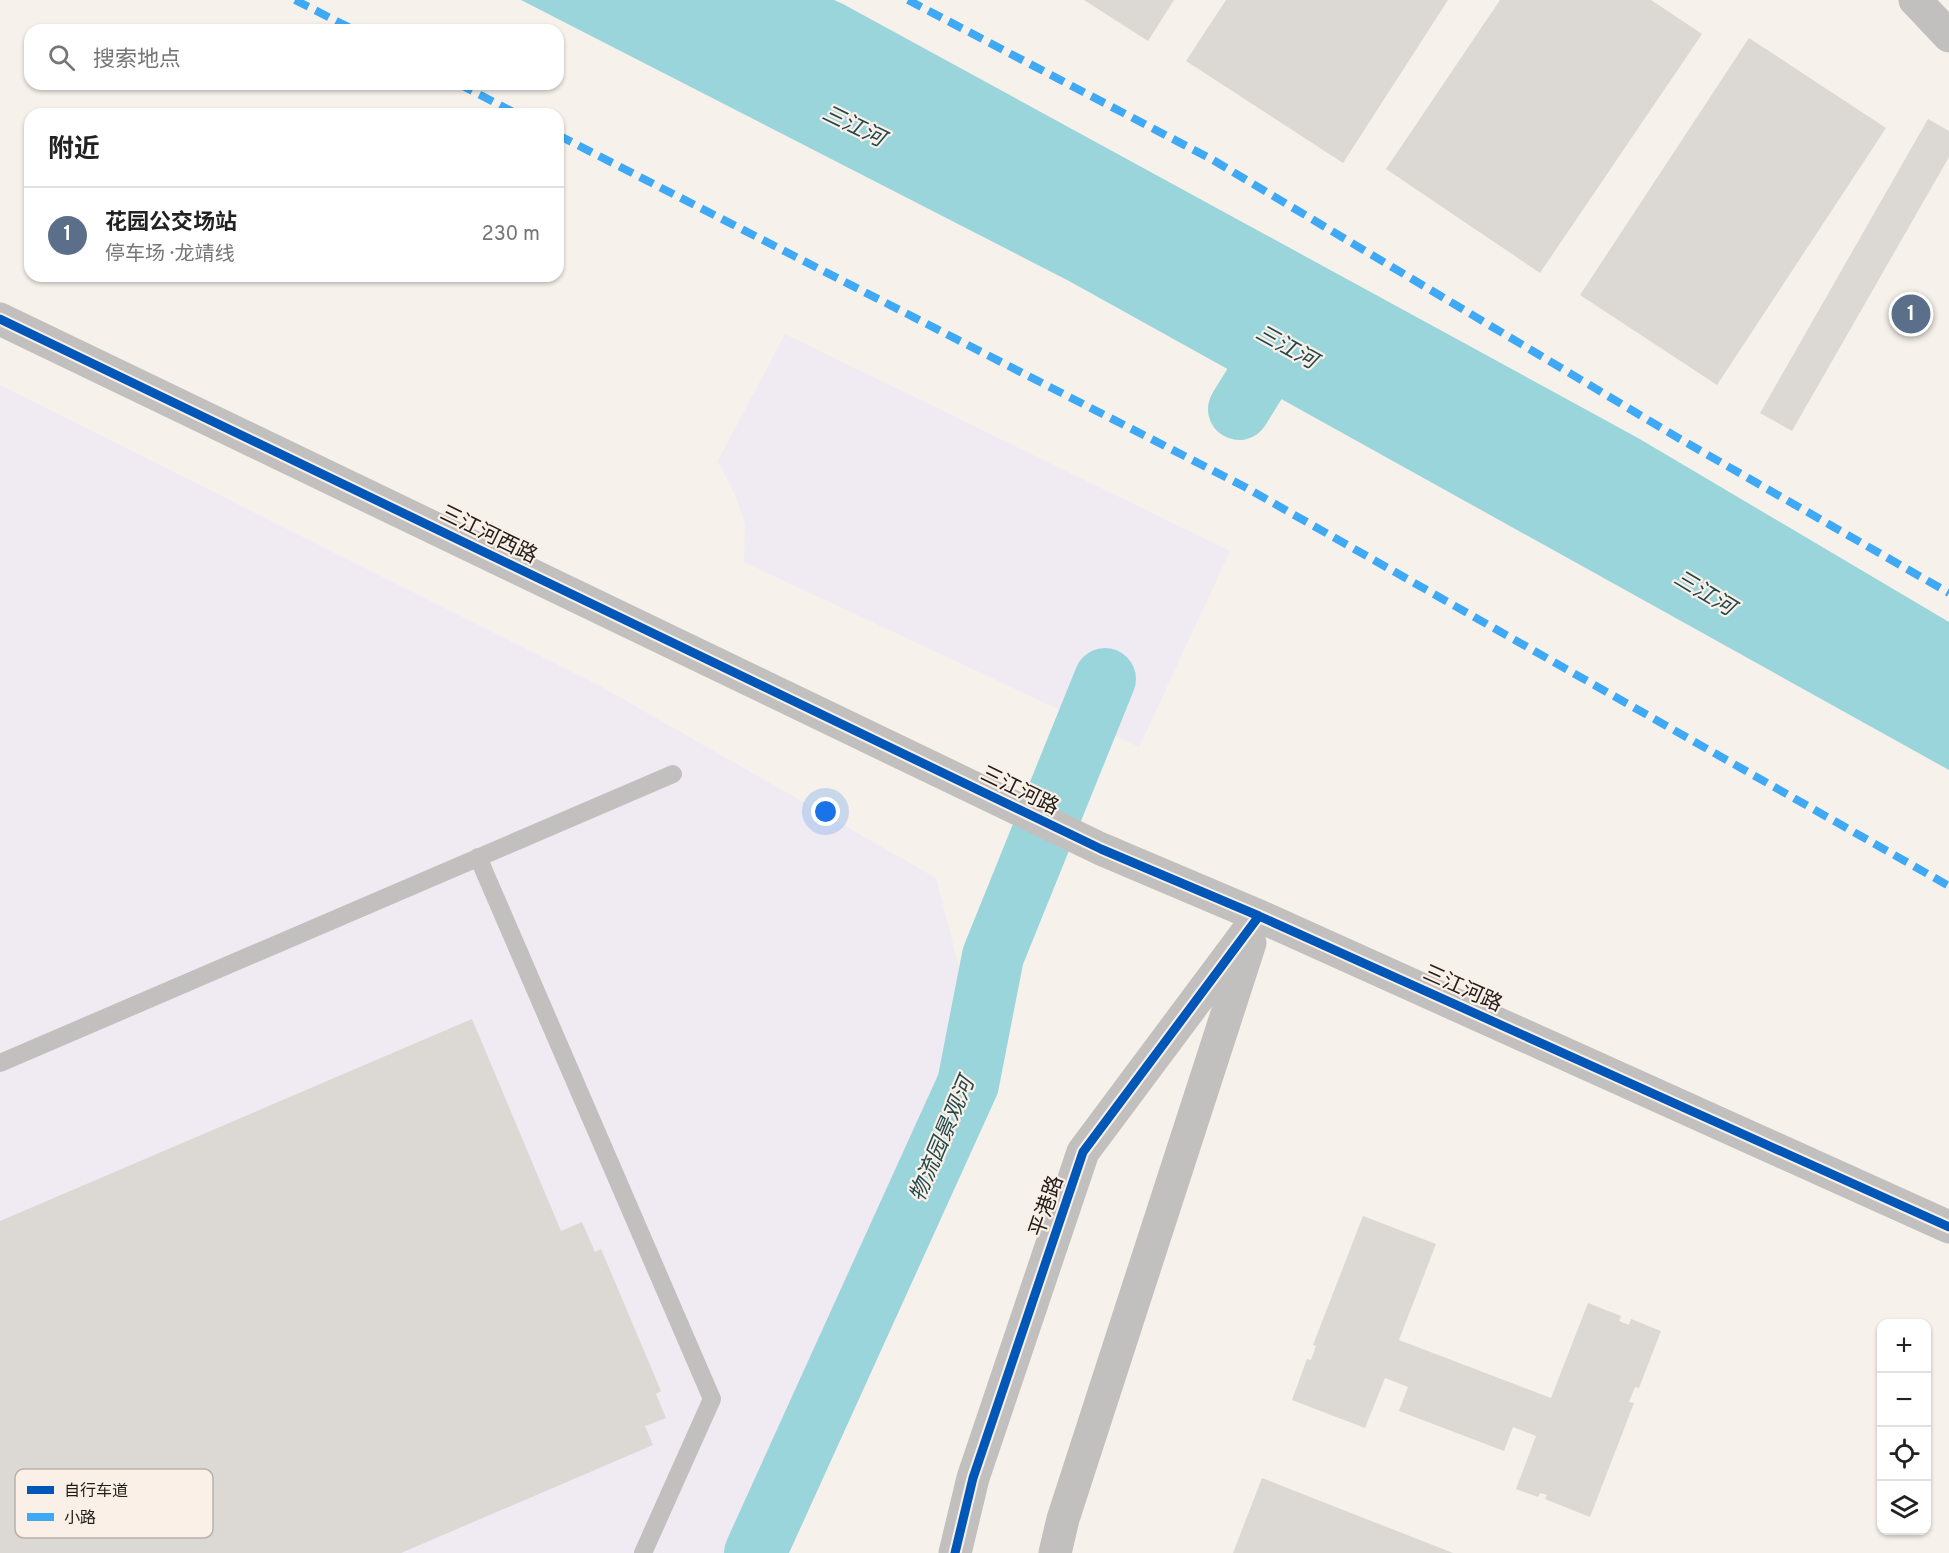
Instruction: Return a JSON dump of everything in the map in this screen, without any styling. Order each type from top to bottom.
[{"type":"street","points":[[1915,0],[1949,36]]},
{"type":"street","name":"三江河西路","points":[[0,319],[963,782]]},
{"type":"street","name":"三江河路","points":[[963,782],[1101,849],[1259,916],[1949,1227]]},
{"type":"street","points":[[1055,1553],[1067,1508],[1259,916]]},
{"type":"street","name":"平港路","points":[[955,1553],[973,1478],[1083,1152],[1259,916]]},
{"type":"lane","points":[[0,1063],[673,774]]},
{"type":"lane","points":[[478,857],[712,1399],[643,1553]]},
{"type":"shaded area","points":[[785,334],[1230,551],[1139,747],[744,562],[745,524],[735,495],[718,461]]},
{"type":"shaded area","points":[[0,385],[600,686],[936,878],[968,1002],[931,1116],[733,1553],[0,1553]]},
{"type":"water","name":"三江河","points":[[521,0],[834,0],[843,4],[1638,438],[1949,622],[1949,770],[1069,281]]},
{"type":"building","points":[[1084,0],[1174,0],[1148,41]]},
{"type":"building","points":[[1226,0],[1448,0],[1343,163],[1186,61]]},
{"type":"building","points":[[1500,0],[1651,0],[1702,34],[1540,273],[1386,169]]},
{"type":"building","points":[[1749,38],[1886,128],[1717,385],[1580,295]]},
{"type":"building","points":[[1928,119],[1949,131],[1949,157],[1792,431],[1760,413]]},
{"type":"building","points":[[472,1019],[561,1231],[582,1222],[595,1252],[601,1249],[661,1391],[656,1394],[666,1418],[645,1426],[653,1445],[401,1553],[0,1553],[0,1221]]},
{"type":"building","points":[[1363,1216],[1436,1244],[1399,1340],[1551,1398],[1588,1303],[1621,1316],[1619,1321],[1629,1325],[1631,1319],[1661,1331],[1639,1388],[1635,1387],[1629,1402],[1634,1403],[1590,1517],[1545,1499],[1547,1495],[1540,1493],[1538,1497],[1516,1489],[1536,1436],[1513,1427],[1504,1451],[1399,1411],[1408,1387],[1385,1378],[1365,1428],[1292,1400],[1307,1359],[1311,1360],[1316,1346],[1313,1345]]},
{"type":"building","points":[[1262,1478],[1453,1553],[1233,1553]]},
{"type":"waterway","name":"物流园景观河","points":[[1239,409],[1281,341]]},
{"type":"waterway","name":"物流园景观河","points":[[755,1553],[968,1084],[993,956],[1105,679]]},
{"type":"marked path","points":[[295,0],[342,24]]},
{"type":"marked path","points":[[908,0],[1213,160],[1680,439],[1949,593]]},
{"type":"marked path","points":[[471,90],[505,108]]},
{"type":"marked path","points":[[564,138],[1245,487],[1949,886]]},
{"type":"cycle path","points":[[0,319],[1101,849],[1259,916],[1949,1227]]},
{"type":"cycle path","points":[[955,1553],[973,1478],[1083,1152],[1259,916]]},
{"type":"place","name":"花园公交场站","points":[[1911,314]]}]
